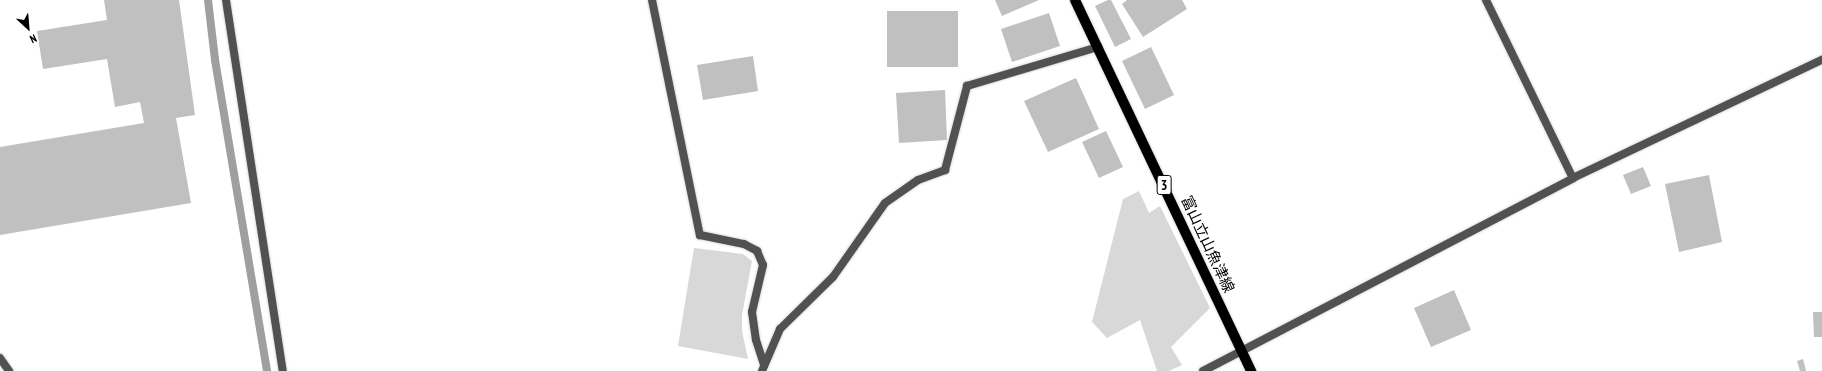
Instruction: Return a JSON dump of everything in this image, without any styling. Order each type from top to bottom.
[{"type":"main road","name":"富山立山魚津線","points":[[1075,0],[1251,371]]},
{"type":"street","points":[[226,0],[283,371]]},
{"type":"street","points":[[652,0],[700,235],[744,244],[757,251],[763,265],[752,312],[756,340],[763,368]]},
{"type":"street","points":[[1486,0],[1573,178]]},
{"type":"street","points":[[763,368],[780,329],[833,277],[886,203],[918,180],[945,170],[967,86],[1098,47]]},
{"type":"street","points":[[1203,371],[1573,178],[1822,60]]},
{"type":"street","points":[[0,358],[9,371]]},
{"type":"shaded area","points":[[1139,191],[1149,213],[1160,206],[1210,308],[1171,347],[1182,365],[1169,371],[1157,371],[1140,320],[1107,338],[1092,322],[1123,199]]},
{"type":"shaded area","points":[[694,248],[743,254],[752,261],[742,315],[742,331],[748,359],[678,346]]},
{"type":"building","points":[[104,0],[179,0],[195,115],[176,118],[191,203],[0,235],[0,147],[144,123],[140,102],[115,107],[107,59],[43,69],[37,31],[107,20]]},
{"type":"building","points":[[995,0],[1039,0],[1002,16]]},
{"type":"building","points":[[1111,0],[1131,39],[1115,47],[1095,6]]},
{"type":"building","points":[[1127,0],[1182,0],[1187,9],[1143,37],[1122,4]]},
{"type":"building","points":[[887,11],[958,11],[958,67],[887,67]]},
{"type":"building","points":[[1049,13],[1060,46],[1012,62],[1001,29]]},
{"type":"building","points":[[1151,47],[1174,95],[1145,109],[1122,61]]},
{"type":"building","points":[[753,56],[758,91],[703,100],[697,65]]},
{"type":"building","points":[[1076,78],[1099,129],[1048,152],[1024,101]]},
{"type":"building","points":[[945,90],[947,140],[899,143],[896,93]]},
{"type":"building","points":[[1106,131],[1123,167],[1099,178],[1082,142]]},
{"type":"building","points":[[1643,167],[1651,186],[1631,194],[1623,175]]},
{"type":"building","points":[[1709,175],[1722,242],[1679,252],[1665,184]]},
{"type":"building","points":[[1454,290],[1471,330],[1431,347],[1414,308]]},
{"type":"building","points":[[1813,312],[1822,312],[1822,337],[1814,337]]},
{"type":"building","points":[[1803,359],[1806,371],[1800,371],[1797,361]]},
{"type":"waterway","points":[[208,0],[215,60],[267,371]]}]
